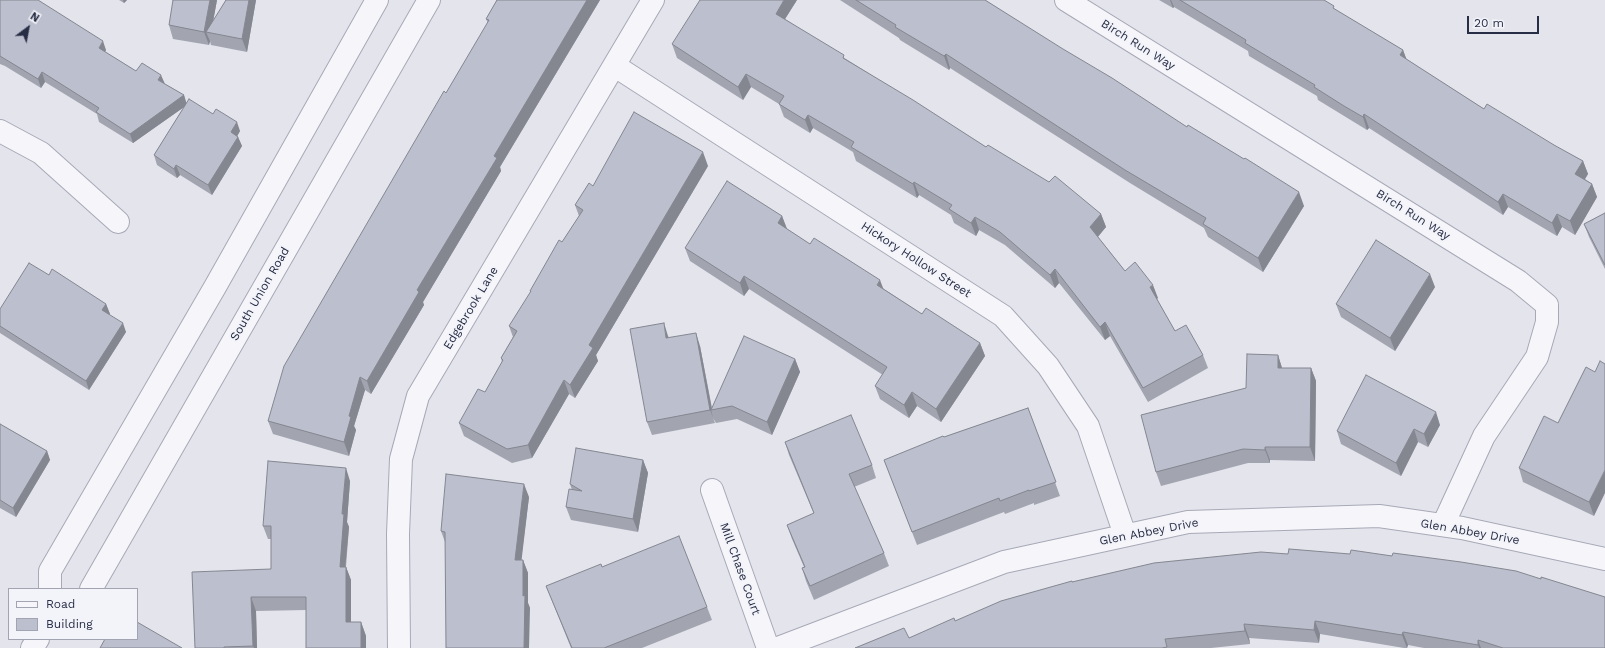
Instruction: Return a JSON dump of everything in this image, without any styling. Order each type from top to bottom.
[{"type":"street","points":[[50,588],[50,571],[215,287],[377,0]]},
{"type":"street","name":"South Union Road","points":[[92,588],[429,0]]},
{"type":"street","name":"Edgebrook Lane","points":[[398,648],[398,534],[401,459],[418,396],[653,0]]},
{"type":"street","name":"Birch Run Way","points":[[1066,0],[1518,281],[1547,305],[1547,322],[1537,357],[1484,436],[1443,525]]},
{"type":"street","name":"Hickory Hollow Street","points":[[615,66],[1003,316],[1048,366],[1088,426],[1125,535]]},
{"type":"street","points":[[0,130],[41,153],[118,222]]},
{"type":"street","name":"Mill Chase Court","points":[[712,490],[768,648]]},
{"type":"street","name":"Glen Abbey Drive","points":[[778,648],[1004,562],[1196,521],[1379,516],[1469,529],[1605,559]]},
{"type":"building","points":[[0,0],[38,0],[103,41],[99,48],[136,71],[142,63],[161,75],[158,80],[184,95],[130,134],[96,112],[99,108],[42,72],[38,79],[0,56]]},
{"type":"building","points":[[173,0],[210,0],[204,32],[169,25]]},
{"type":"building","points":[[226,0],[249,0],[242,39],[206,32]]},
{"type":"building","points":[[497,0],[587,0],[494,156],[497,158],[417,290],[419,292],[367,381],[360,377],[349,416],[351,417],[344,442],[268,421],[284,366],[444,91],[446,93],[489,20],[486,19]]},
{"type":"building","points":[[700,0],[784,0],[776,14],[844,55],[843,58],[913,100],[986,147],[988,145],[1049,182],[1055,176],[1101,214],[1090,227],[1125,271],[1135,262],[1153,285],[1150,287],[1175,331],[1186,325],[1203,355],[1143,388],[1105,322],[1100,327],[1055,269],[1050,275],[1000,232],[975,217],[971,223],[949,209],[952,205],[914,182],[913,184],[851,147],[854,142],[808,115],[805,120],[779,104],[784,96],[746,74],[738,87],[672,44]]},
{"type":"building","points":[[856,0],[985,0],[1112,78],[1187,127],[1188,125],[1244,159],[1245,158],[1299,192],[1258,258],[1203,224],[1206,218],[1125,170],[946,54],[944,56],[895,27],[896,25]]},
{"type":"building","points":[[1180,0],[1324,0],[1334,6],[1333,8],[1403,50],[1400,55],[1484,109],[1487,104],[1583,161],[1575,174],[1592,184],[1570,221],[1557,214],[1552,223],[1503,194],[1498,202],[1364,114],[1363,117],[1344,106],[1314,87],[1315,85],[1245,43],[1246,40]]},
{"type":"building","points":[[189,99],[213,114],[216,109],[237,122],[231,132],[238,137],[208,185],[176,165],[174,169],[154,155]]},
{"type":"building","points":[[634,112],[703,152],[589,345],[593,348],[570,385],[564,380],[528,445],[507,449],[459,423],[478,389],[485,392],[503,360],[501,358],[517,331],[509,326],[531,291],[559,240],[562,242],[583,210],[575,205],[589,183],[593,186]]},
{"type":"building","points":[[727,181],[782,216],[778,223],[810,244],[814,238],[880,280],[877,285],[922,314],[926,308],[980,343],[936,409],[912,392],[904,405],[875,386],[887,367],[744,276],[740,283],[685,248]]},
{"type":"building","points":[[1605,213],[1605,265],[1584,224]]},
{"type":"building","points":[[1376,240],[1430,274],[1390,338],[1336,304]]},
{"type":"building","points":[[29,263],[49,275],[52,269],[106,304],[102,310],[123,323],[86,381],[0,326],[0,309]]},
{"type":"building","points":[[664,323],[666,338],[696,333],[710,410],[647,422],[630,329]]},
{"type":"building","points":[[744,336],[795,359],[767,422],[732,406],[711,410]]},
{"type":"building","points":[[1247,354],[1278,355],[1278,368],[1311,368],[1310,447],[1265,447],[1265,450],[1243,449],[1156,472],[1141,415],[1246,388]]},
{"type":"building","points":[[1600,361],[1605,364],[1605,470],[1589,502],[1519,468],[1544,416],[1558,423],[1586,367],[1595,372]]},
{"type":"building","points":[[1366,375],[1436,412],[1424,434],[1414,429],[1396,463],[1337,431]]},
{"type":"building","points":[[1028,408],[1056,482],[1000,501],[999,498],[912,532],[884,460],[943,436],[944,437]]},
{"type":"building","points":[[851,415],[872,465],[849,474],[884,553],[810,586],[802,568],[805,567],[787,525],[814,513],[785,442]]},
{"type":"building","points":[[0,424],[47,451],[13,508],[0,500]]},
{"type":"building","points":[[576,448],[643,460],[633,519],[566,507],[569,489],[582,491],[570,484]]},
{"type":"building","points":[[268,461],[346,468],[342,514],[344,514],[340,567],[346,567],[346,622],[361,622],[361,648],[306,648],[306,597],[251,597],[253,646],[195,648],[192,572],[271,569],[271,526],[263,526]]},
{"type":"building","points":[[446,474],[524,484],[515,560],[523,560],[523,596],[525,595],[524,648],[446,648],[445,532],[441,531]]},
{"type":"building","points":[[679,536],[707,607],[604,648],[572,648],[546,586],[601,564],[602,567]]},
{"type":"building","points":[[1289,549],[1350,554],[1351,550],[1392,556],[1393,553],[1461,562],[1516,571],[1541,579],[1541,577],[1605,597],[1605,648],[1503,648],[1478,640],[1478,645],[1403,632],[1402,635],[1315,621],[1314,630],[1244,624],[1245,631],[1165,639],[1167,647],[1162,648],[855,648],[904,628],[909,638],[954,618],[955,621],[1001,601],[1072,581],[1154,563],[1261,552],[1288,554]]},
{"type":"building","points":[[138,623],[182,648],[100,648],[104,640],[138,640]]}]
